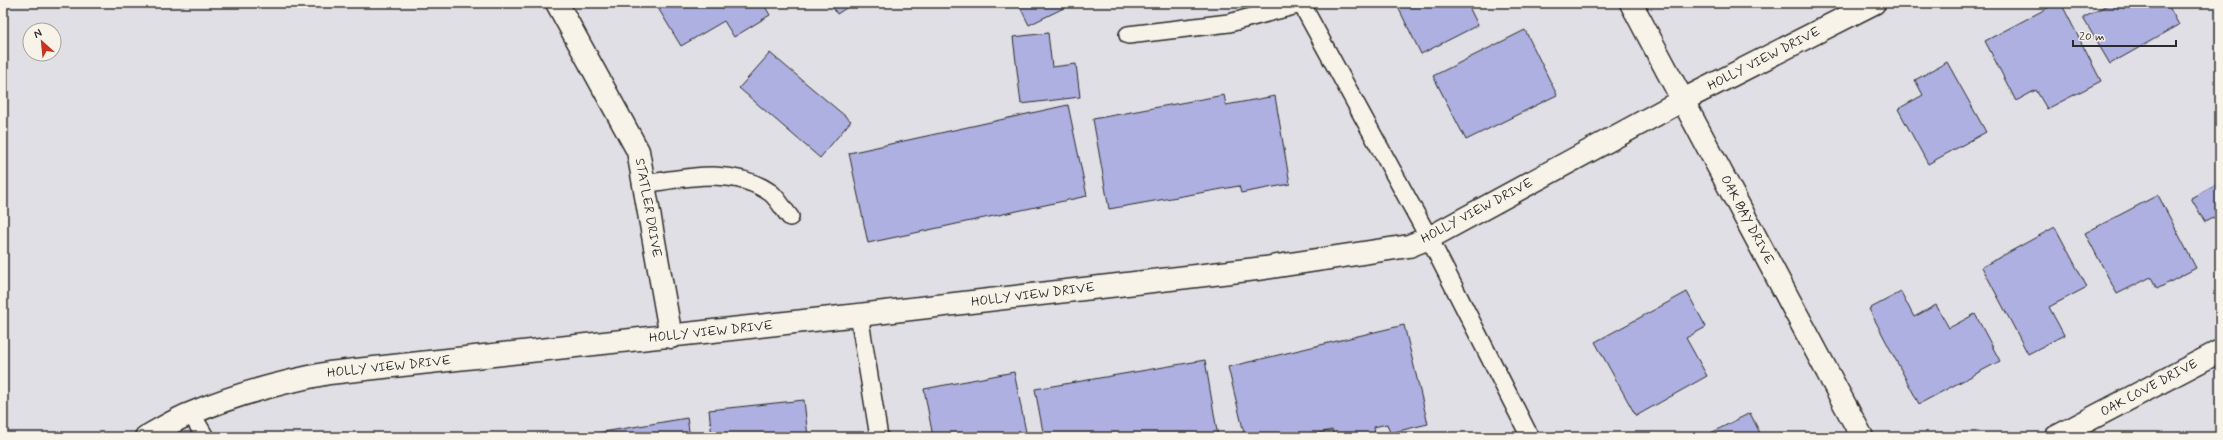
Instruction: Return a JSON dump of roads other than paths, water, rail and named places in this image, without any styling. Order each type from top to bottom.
[{"type":"street","name":"STATLER DRIVE","points":[[556,3],[638,151],[671,337]]},
{"type":"street","name":"OAK BAY DRIVE","points":[[1632,3],[1862,437]]},
{"type":"street","name":"HOLLY VIEW DRIVE","points":[[146,437],[192,413],[275,384],[329,373],[671,337],[1265,268],[1410,246],[1429,238],[1683,100],[1874,3]]},
{"type":"street","name":"OAK COVE DRIVE","points":[[2056,437],[2220,351]]},
{"type":"lane","points":[[1128,35],[1229,24],[1301,4],[1429,238],[1530,437]]},
{"type":"lane","points":[[644,184],[706,176],[731,176],[756,185],[772,194],[790,217]]},
{"type":"lane","points":[[859,315],[879,437]]},
{"type":"lane","points":[[192,413],[205,437]]}]
